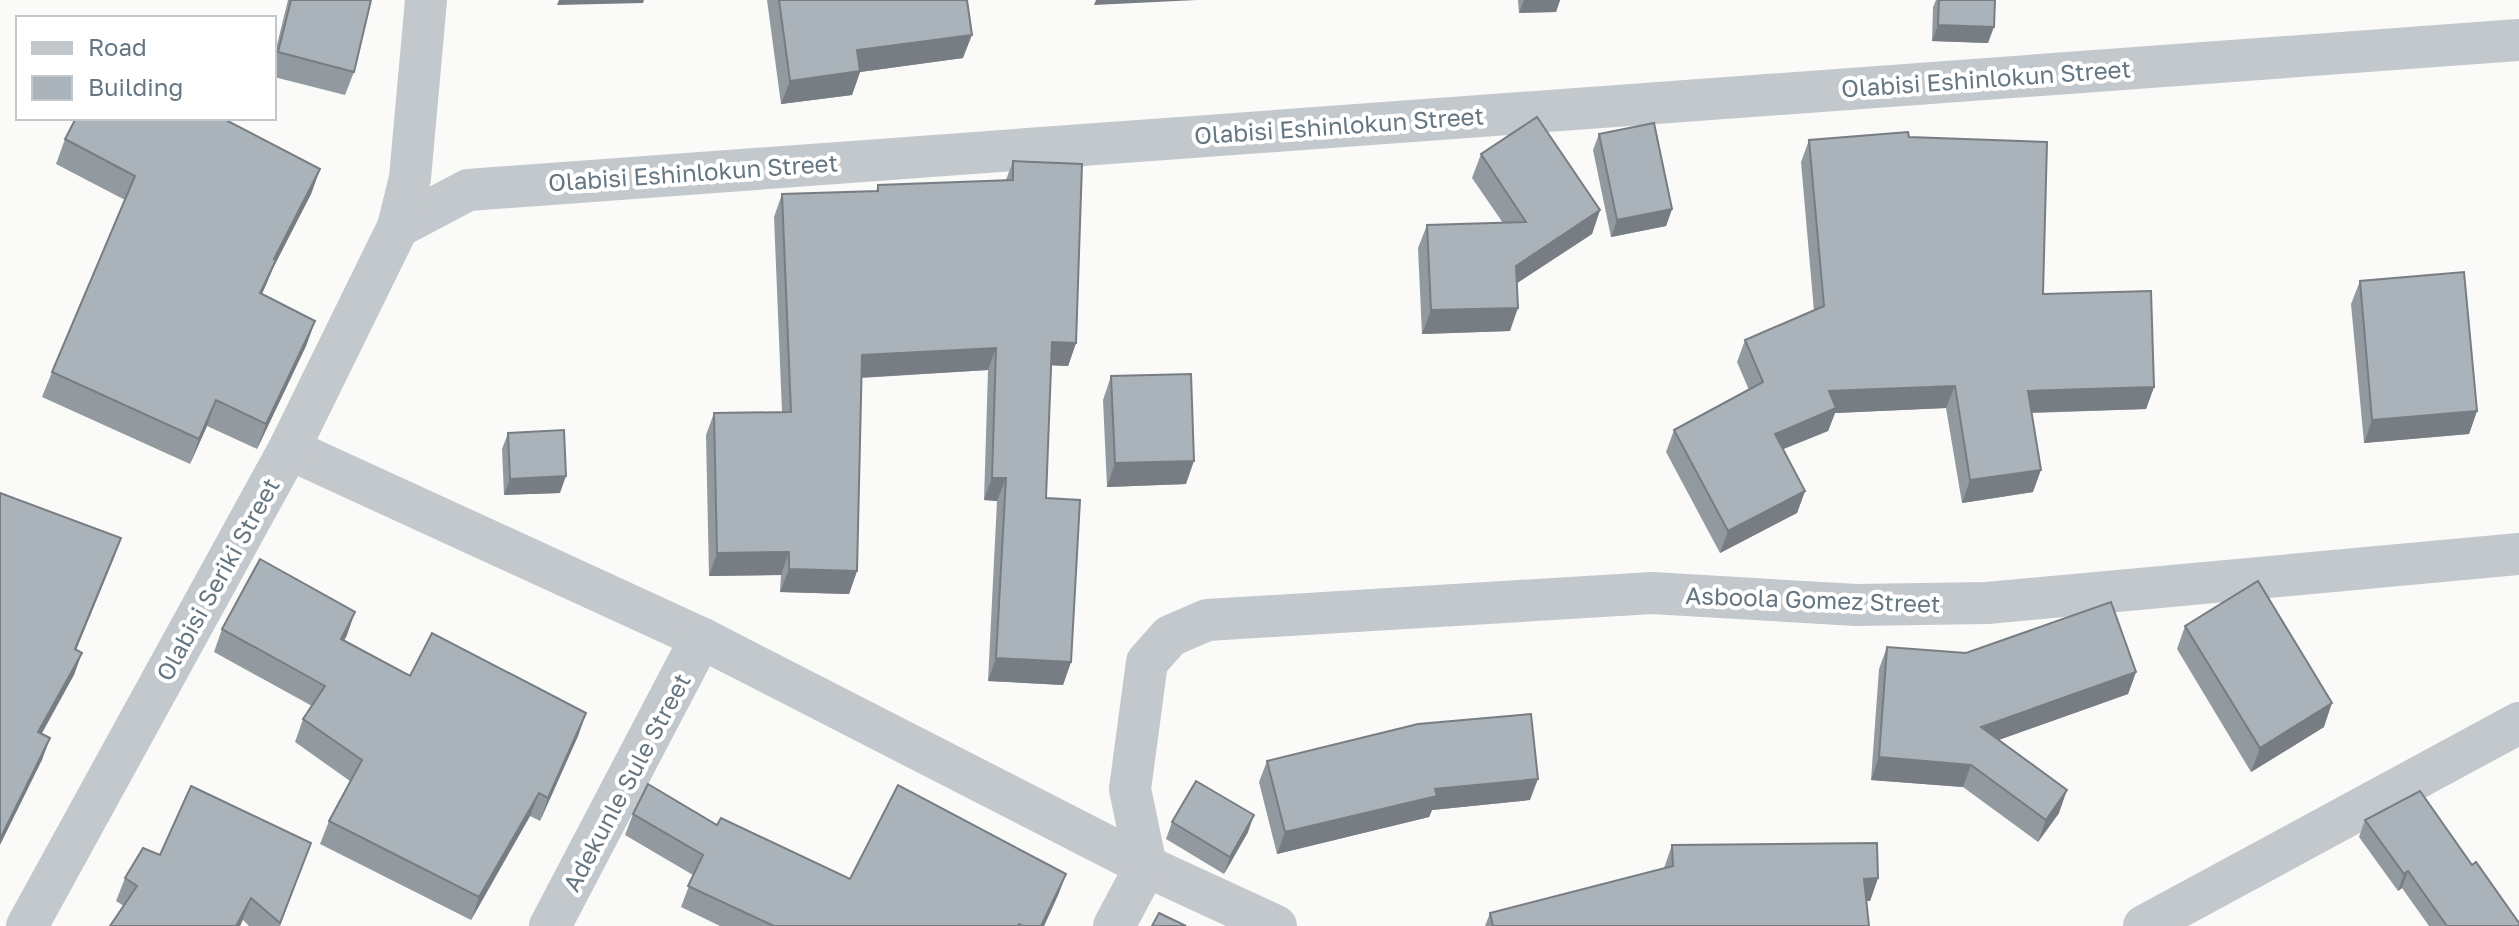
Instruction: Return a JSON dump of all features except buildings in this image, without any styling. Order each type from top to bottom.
[{"type":"street","points":[[398,227],[410,178],[426,0]]},
{"type":"street","name":"Olabisi Eshinlokun Street","points":[[398,227],[468,190],[2519,40]]},
{"type":"street","name":"Olabisi Seriki Street","points":[[27,926],[289,449],[398,227]]},
{"type":"street","points":[[289,449],[701,638],[1146,866],[1276,926]]},
{"type":"street","name":"Asboola Gomez Street","points":[[1146,866],[1130,789],[1147,662],[1170,636],[1207,620],[1652,593],[1856,605],[1987,603],[2519,554]]},
{"type":"street","name":"Adekunle Sule Street","points":[[550,926],[701,638]]},
{"type":"street","points":[[2144,926],[2519,723]]},
{"type":"street","points":[[1114,926],[1146,866]]}]
